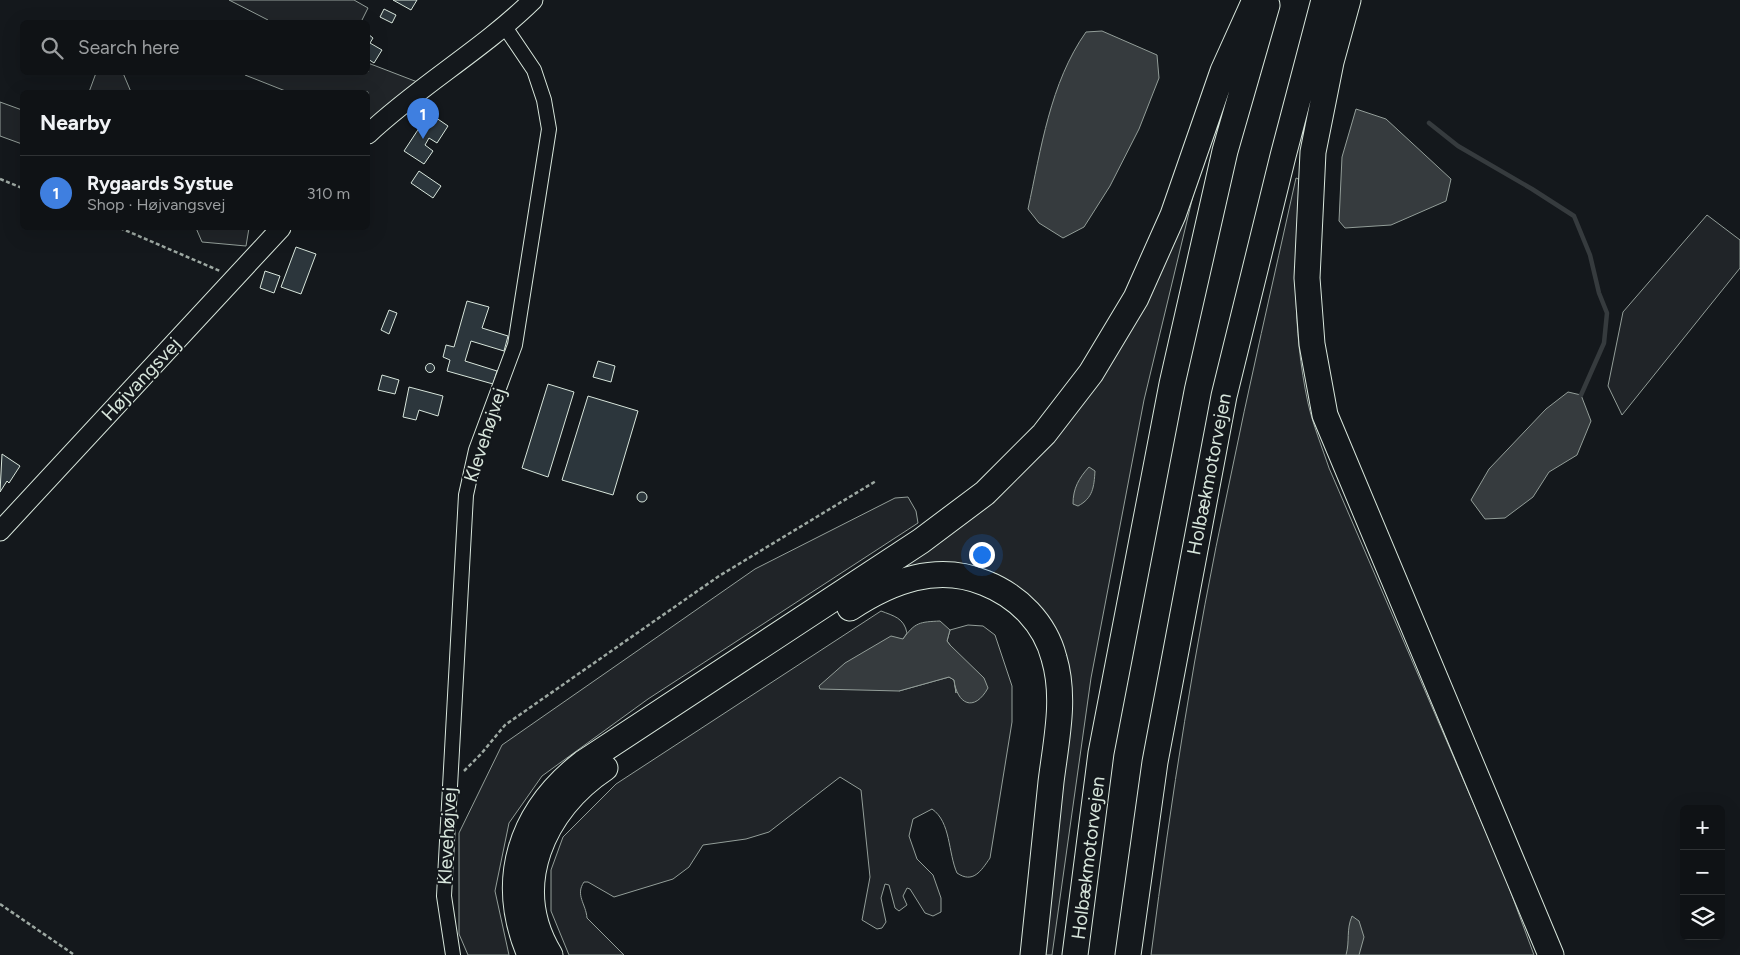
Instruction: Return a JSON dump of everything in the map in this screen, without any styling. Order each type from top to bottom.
[{"type":"highway","points":[[530,955],[516,914],[516,865],[531,820],[547,796],[564,778],[583,763],[889,562],[985,492],[1044,434],[1091,373],[1140,290],[1173,215],[1223,71],[1255,0]]},
{"type":"highway","name":"Holbækmotorvejen","points":[[1075,955],[1101,753],[1172,384],[1226,151],[1268,0]]},
{"type":"highway","name":"Holbækmotorvejen","points":[[1128,955],[1155,762],[1224,396],[1282,156],[1324,0]]},
{"type":"highway","points":[[1348,0],[1331,62],[1313,152],[1307,278],[1312,344],[1325,416],[1551,955]]},
{"type":"highway","points":[[550,955],[539,932],[534,911],[534,866],[538,847],[547,827],[560,807],[577,790],[593,776],[866,598],[887,586],[913,577],[935,574],[979,580],[1012,597],[1026,608],[1038,623],[1054,657],[1060,702],[1033,955]]},
{"type":"street","points":[[370,132],[399,105],[506,27],[533,0]]},
{"type":"street","name":"Klevehøjvej","points":[[453,955],[444,896],[466,496],[476,450],[515,345],[549,128],[544,100],[534,70],[506,27]]},
{"type":"street","name":"Højvangsvej","points":[[0,531],[279,230]]},
{"type":"path","points":[[0,179],[20,187]]},
{"type":"path","points":[[125,230],[235,278]]},
{"type":"path","points":[[450,774],[466,770],[505,725],[719,576],[876,481]]},
{"type":"path","points":[[0,904],[73,954]]},
{"type":"shaded area","points":[[229,0],[354,0],[368,8],[362,20],[268,20]]},
{"type":"shaded area","points":[[1102,31],[1157,55],[1159,78],[1139,129],[1110,186],[1084,227],[1063,238],[1039,223],[1028,209],[1048,117],[1064,73],[1086,32]]},
{"type":"shaded area","points":[[370,64],[420,83],[370,122],[370,90],[283,90],[245,75],[370,75]]},
{"type":"shaded area","points":[[95,75],[124,75],[130,90],[90,90]]},
{"type":"shaded area","points":[[0,102],[20,109],[20,143],[0,136]]},
{"type":"shaded area","points":[[1356,109],[1386,119],[1451,179],[1446,201],[1391,225],[1345,228],[1339,221],[1342,157]]},
{"type":"shaded area","points":[[1198,175],[1144,400],[1091,678],[1052,955],[1040,955],[1067,735],[1023,592],[997,574],[966,564],[938,563],[906,567],[880,577],[1058,429]]},
{"type":"shaded area","points":[[1296,178],[1301,180],[1296,264],[1297,320],[1303,375],[1312,419],[1329,468],[1504,874],[1534,955],[1151,955],[1175,780],[1194,663],[1244,411]]},
{"type":"shaded area","points":[[1707,215],[1740,240],[1740,268],[1622,415],[1608,386],[1623,312]]},
{"type":"shaded area","points":[[197,230],[249,230],[246,246],[202,242]]},
{"type":"shaded area","points":[[1568,392],[1581,395],[1591,421],[1577,455],[1549,472],[1533,497],[1505,518],[1485,519],[1471,500],[1489,469],[1546,409]]},
{"type":"shaded area","points":[[1089,467],[1095,471],[1093,487],[1090,496],[1078,506],[1073,504],[1075,488]]},
{"type":"shaded area","points":[[908,497],[916,511],[918,523],[648,699],[542,776],[509,823],[495,891],[509,955],[468,955],[459,934],[459,833],[502,745],[755,569],[895,498]]},
{"type":"shaded area","points":[[881,611],[894,616],[906,628],[907,633],[903,639],[899,691],[949,677],[954,680],[956,693],[950,645],[947,641],[950,630],[968,625],[983,626],[995,635],[1012,686],[1012,722],[990,858],[980,871],[972,877],[957,873],[943,822],[932,809],[913,819],[909,836],[917,859],[933,875],[941,898],[941,912],[933,916],[925,913],[910,889],[907,888],[903,896],[907,905],[899,911],[895,908],[889,885],[885,884],[881,898],[886,922],[882,928],[877,929],[862,920],[870,877],[861,790],[840,777],[769,832],[746,839],[703,845],[689,867],[673,879],[614,897],[588,882],[584,882],[581,895],[587,918],[624,955],[569,955],[551,911],[551,870],[563,837],[616,784]]},
{"type":"shaded area","points":[[940,621],[950,630],[947,641],[950,645],[984,678],[988,688],[977,701],[972,703],[962,700],[954,680],[949,677],[899,691],[820,689],[819,686],[845,663],[891,636],[903,639],[918,624]]},
{"type":"shaded area","points":[[1352,916],[1359,921],[1364,937],[1359,955],[1346,955]]},
{"type":"building","points":[[393,0],[417,0],[411,10]]},
{"type":"building","points":[[384,9],[396,15],[392,23],[380,17]]},
{"type":"building","points":[[370,43],[382,50],[374,63],[370,60]]},
{"type":"building","points":[[429,113],[448,126],[437,143],[429,138],[425,145],[433,151],[424,164],[404,151]]},
{"type":"building","points":[[419,171],[441,186],[433,198],[411,183]]},
{"type":"building","points":[[296,247],[316,254],[301,294],[281,287]]},
{"type":"building","points":[[265,271],[280,276],[274,293],[260,288]]},
{"type":"building","points":[[467,301],[489,307],[482,328],[508,336],[504,351],[471,341],[465,361],[497,371],[493,384],[447,371],[450,360],[443,357],[446,345],[454,347]]},
{"type":"building","points":[[389,310],[397,313],[389,334],[381,330]]},
{"type":"building","points":[[598,361],[615,366],[611,382],[593,377]]},
{"type":"building","points":[[430,363],[435,368],[430,373],[425,368]]},
{"type":"building","points":[[382,375],[399,380],[395,394],[378,390]]},
{"type":"building","points":[[548,384],[574,392],[548,477],[522,468]]},
{"type":"building","points":[[409,387],[443,396],[438,416],[419,410],[416,420],[403,417]]},
{"type":"building","points":[[588,396],[638,411],[613,495],[562,480]]},
{"type":"building","points":[[2,454],[20,466],[9,483],[7,481],[0,492]]},
{"type":"building","points":[[642,492],[647,497],[642,502],[637,497]]},
{"type":"waterway","points":[[1429,123],[1458,146],[1574,216],[1590,255],[1599,293],[1607,313],[1604,343],[1581,395]]},
{"type":"place","name":"Rygaards Systue","points":[[423,139]]}]
